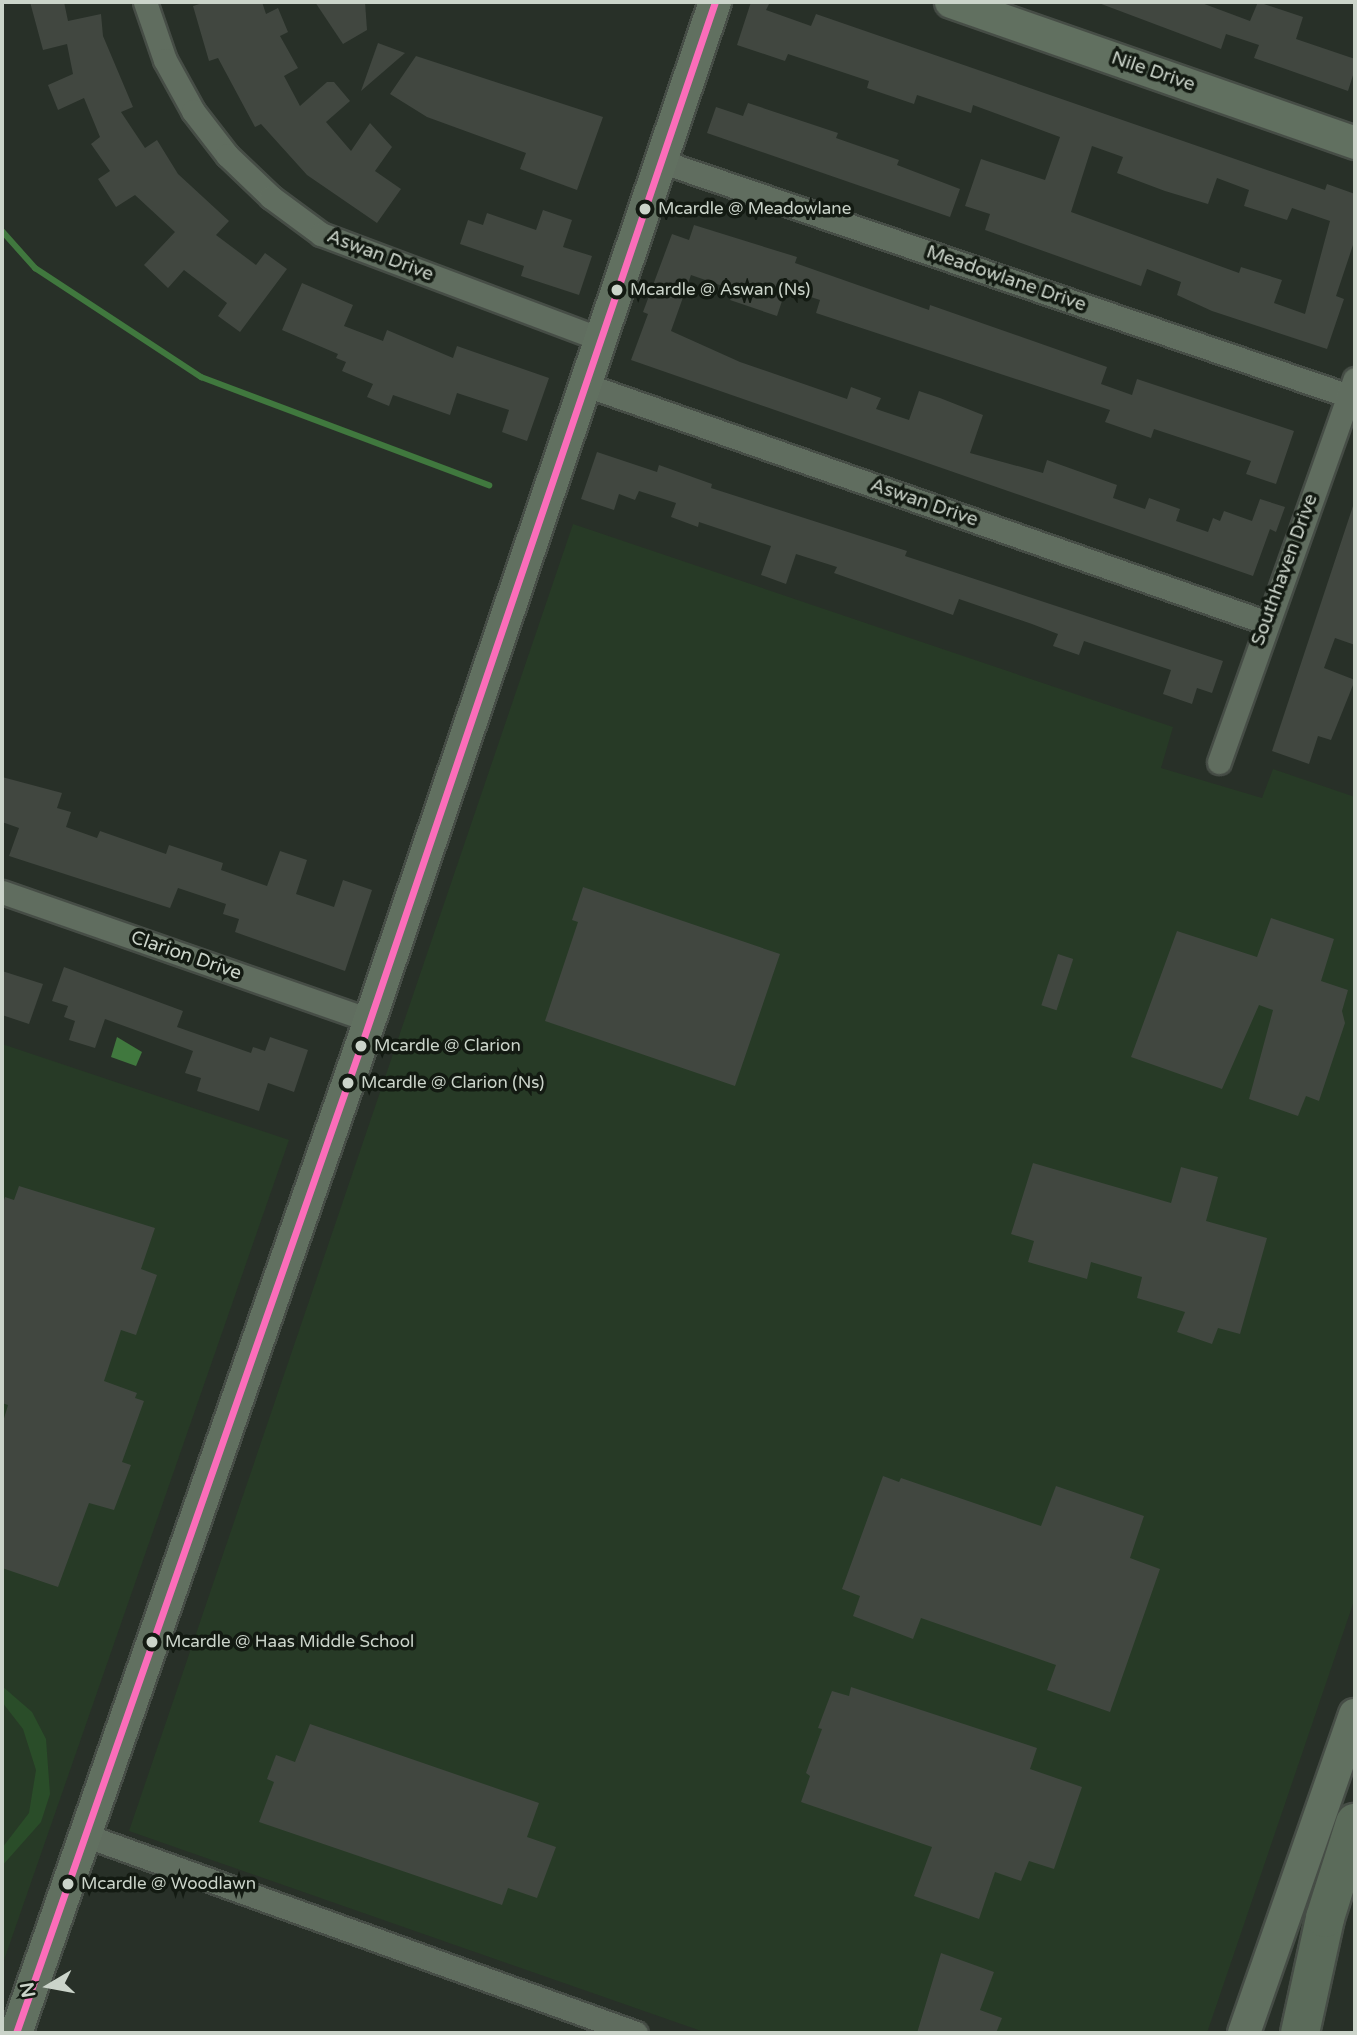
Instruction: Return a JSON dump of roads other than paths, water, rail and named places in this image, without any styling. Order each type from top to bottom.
[{"type":"highway","points":[[1300,2033],[1325,1918],[1355,1823]]},
{"type":"highway","points":[[1309,2033],[1355,1901]]},
{"type":"main road","points":[[16,2033],[370,1020],[583,384],[663,162],[715,2]]},
{"type":"main road","name":"Nile Drive","points":[[951,2],[1355,143]]},
{"type":"main road","points":[[1244,2033],[1355,1715]]},
{"type":"street","name":"Aswan Drive","points":[[145,2],[165,60],[193,111],[227,155],[281,205],[321,234],[601,339]]},
{"type":"street","name":"Meadowlane Drive","points":[[663,162],[1352,387]]},
{"type":"street","name":"Aswan Drive","points":[[583,384],[1265,622]]},
{"type":"street","name":"Southhaven Drive","points":[[1219,762],[1265,622],[1352,387]]},
{"type":"street","name":"Clarion Drive","points":[[2,892],[370,1020]]},
{"type":"street","points":[[87,1836],[636,2033]]},
{"type":"waterway","points":[[2,231],[35,268],[201,377],[489,485]]},
{"type":"place","name":"Mcardle @ Meadowlane","points":[[645,209]]},
{"type":"place","name":"Mcardle @ Aswan (Ns)","points":[[617,290]]},
{"type":"place","name":"Mcardle @ Clarion","points":[[361,1046]]},
{"type":"place","name":"Mcardle @ Clarion (Ns)","points":[[348,1083]]},
{"type":"place","name":"Mcardle @ Haas Middle School","points":[[152,1642]]},
{"type":"place","name":"Mcardle @ Woodlawn","points":[[68,1884]]}]
